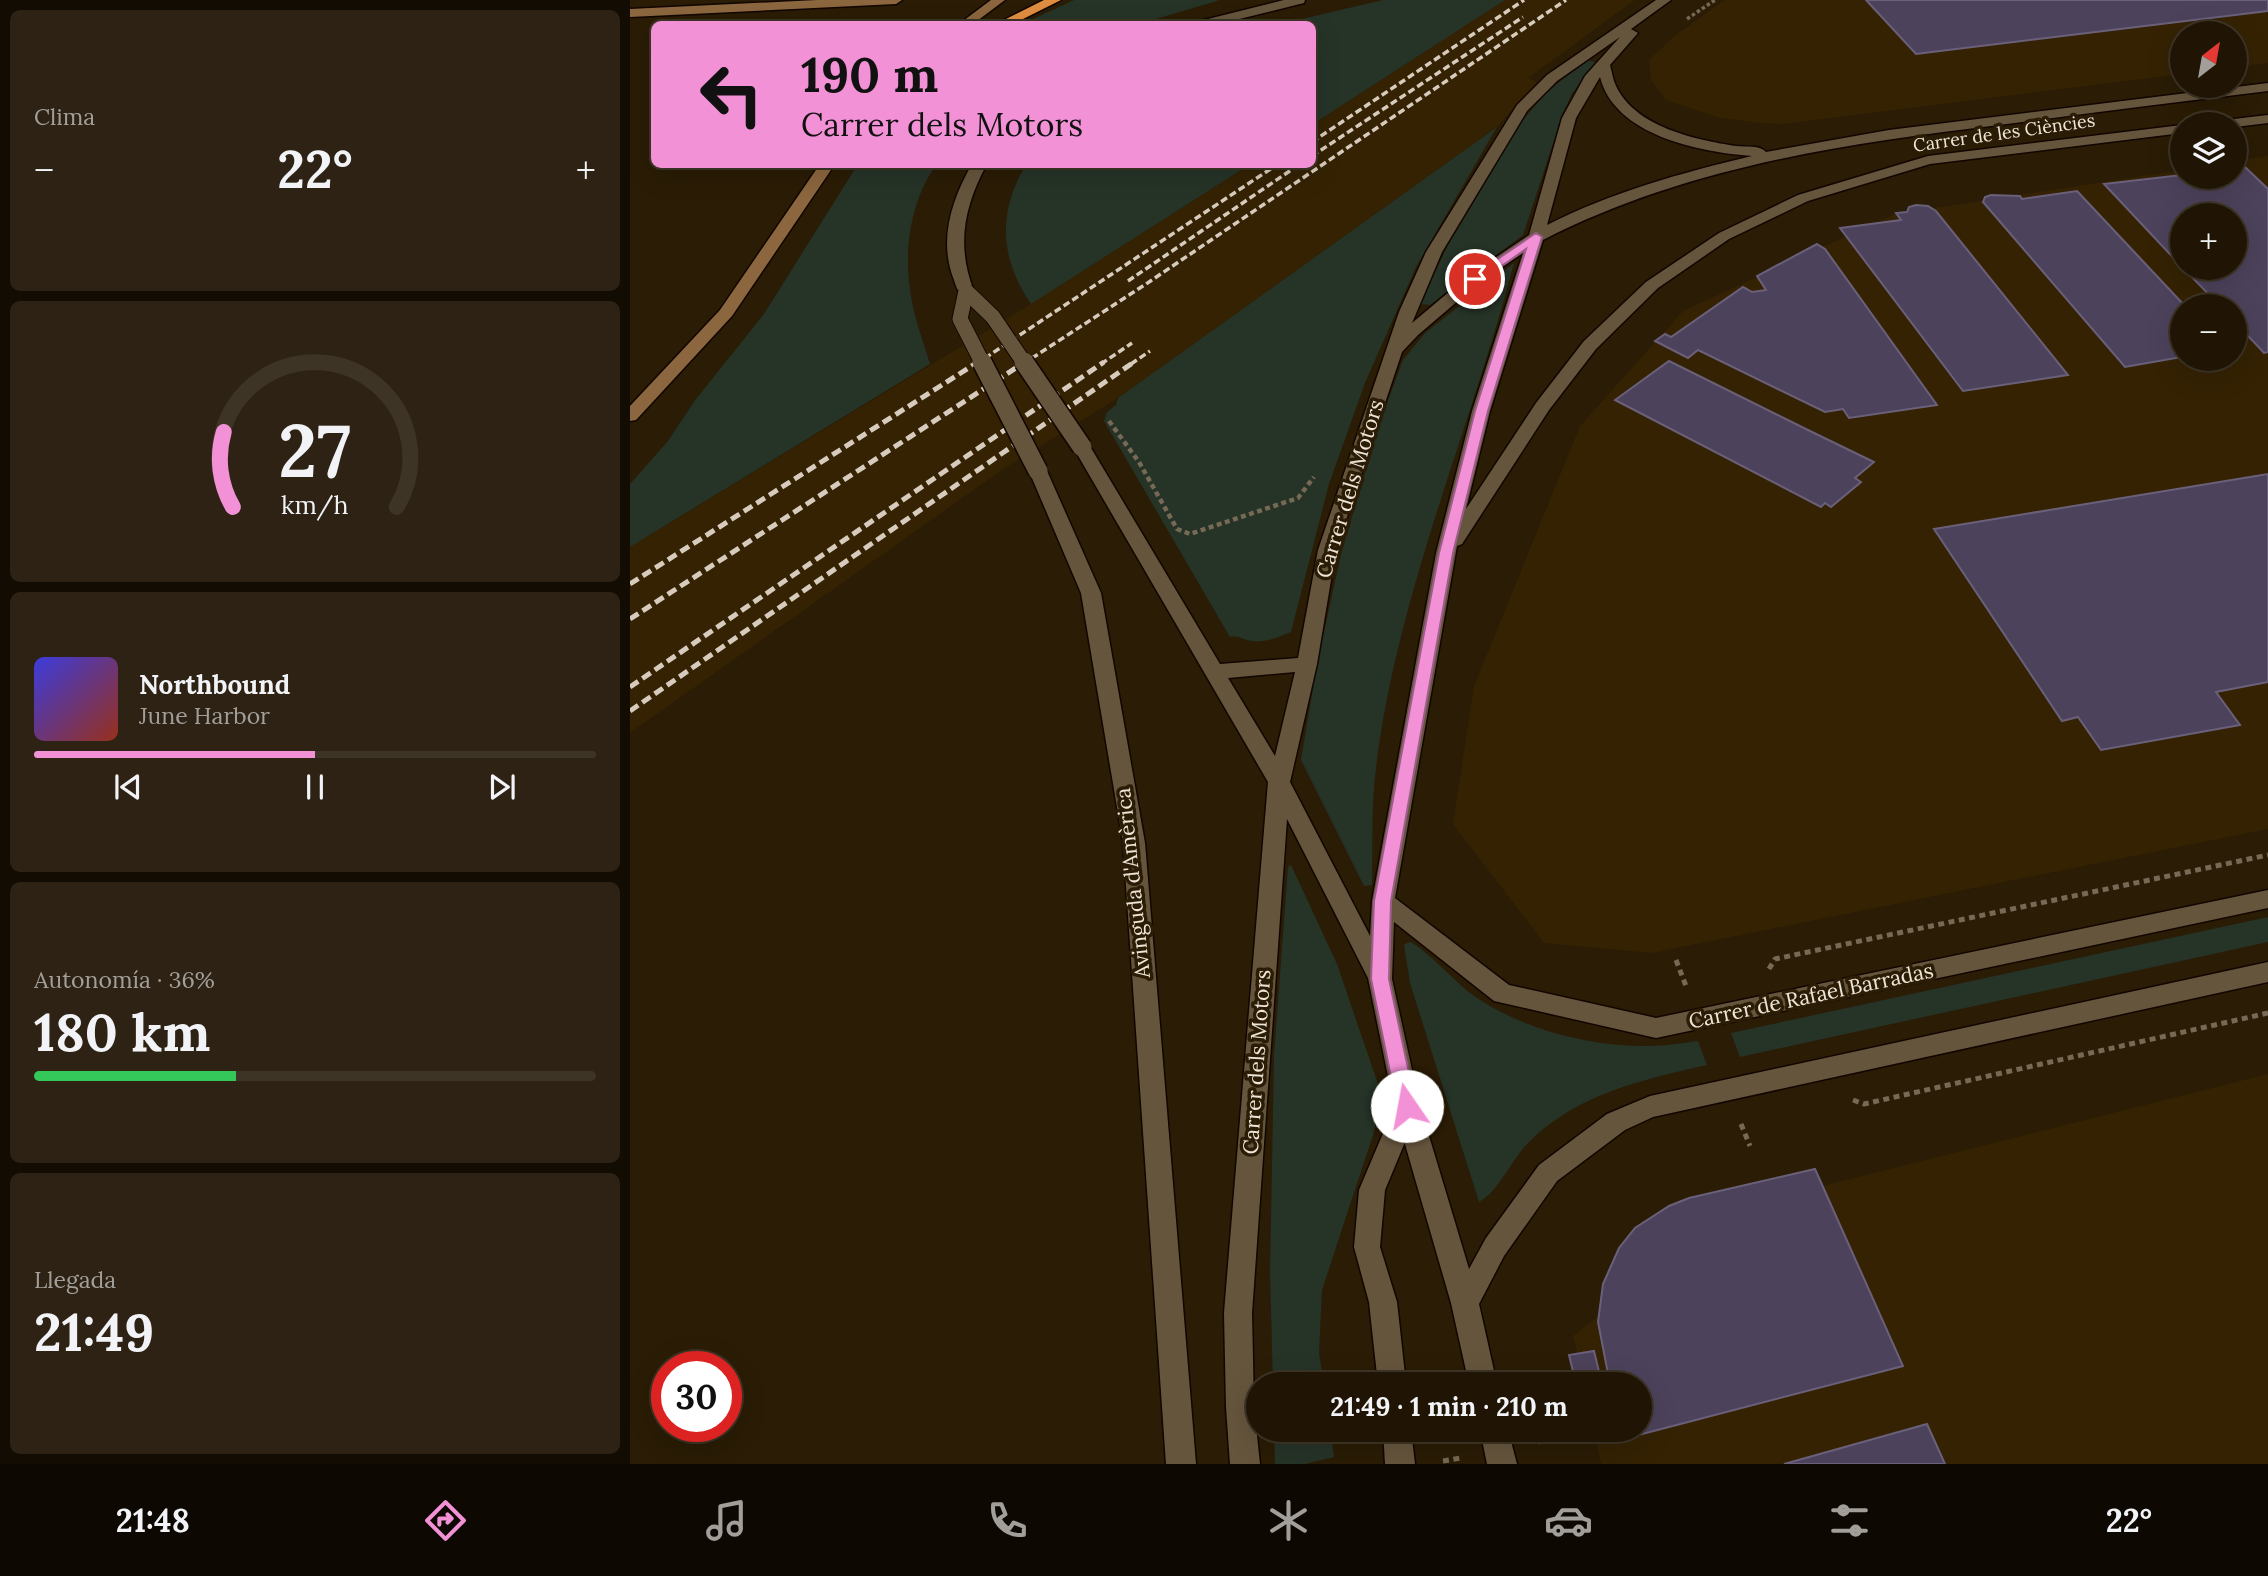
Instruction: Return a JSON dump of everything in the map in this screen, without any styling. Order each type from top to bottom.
[{"type":"highway","points":[[1010,21],[1055,0]]},
{"type":"street","points":[[733,0],[761,6]]},
{"type":"street","points":[[630,13],[896,0]]},
{"type":"street","points":[[969,21],[999,0]]},
{"type":"street","points":[[1217,21],[1299,0]]},
{"type":"street","name":"Carrer dels Motors","points":[[1480,1372],[1465,1303],[1407,1106],[1380,979],[1383,901],[1446,553],[1481,411],[1536,237],[1569,118],[1582,89],[1661,3]]},
{"type":"street","name":"Carrer dels Motors","points":[[1245,1464],[1240,1407],[1238,1313],[1279,782],[1307,664],[1327,550],[1390,357],[1434,252],[1522,108],[1552,78],[1661,3]]},
{"type":"street","name":"Carrer de les Ciències","points":[[1603,64],[1608,87],[1616,99],[1633,114],[1657,128],[1725,149],[1782,153]]},
{"type":"street","name":"Carrer de les Ciències","points":[[1536,237],[1585,212],[1636,192],[1694,174],[1782,153],[1889,134],[2268,87]]},
{"type":"street","points":[[2247,121],[2268,119]]},
{"type":"street","name":"Carrer de les Ciències","points":[[1446,553],[1542,407],[1590,345],[1653,285],[1724,236],[1803,198],[1928,160],[2170,130]]},
{"type":"street","points":[[630,416],[726,313],[825,168]]},
{"type":"street","name":"Avinguda d'Amèrica","points":[[978,168],[961,202],[954,229],[955,260],[965,291],[960,319],[1038,471],[1091,593],[1134,843],[1181,1464]]},
{"type":"street","name":"Carrer dels Motors","points":[[1390,357],[1412,331],[1432,314],[1475,279],[1536,237]]},
{"type":"street","points":[[965,291],[993,317],[1082,447],[1279,782],[1380,979]]},
{"type":"street","points":[[1214,672],[1307,664]]},
{"type":"street","name":"Carrer de Rafael Barradas","points":[[1383,901],[1502,994],[1656,1028],[2268,899]]},
{"type":"street","points":[[1465,1303],[1495,1247],[1548,1172],[1616,1122],[1650,1107],[2268,972]]},
{"type":"street","points":[[1391,1372],[1383,1302],[1367,1247],[1372,1190],[1407,1106]]},
{"type":"street","points":[[1398,1442],[1400,1464]]},
{"type":"street","points":[[1497,1442],[1502,1464]]},
{"type":"path","points":[[1681,23],[1715,0]]},
{"type":"path","points":[[1101,416],[1114,425],[1139,461],[1177,529],[1190,534],[1298,498],[1319,471]]},
{"type":"path","name":"Carrer de Rafael Barradas","points":[[1763,979],[1776,959],[2268,855]]},
{"type":"path","name":"Carrer de Rafael Barradas","points":[[1676,960],[1686,987]]},
{"type":"path","points":[[1741,1122],[1750,1146]]},
{"type":"shaded area","points":[[1505,0],[1635,0],[1528,78],[1537,82],[1497,127],[1118,398],[1002,470],[630,733],[630,547],[1031,304],[1244,168],[1316,168],[1316,122]]},
{"type":"shaded area","points":[[1725,0],[2268,0],[2268,63],[2247,66],[2247,21],[2170,21],[2170,76],[1784,124],[1720,118],[1666,100],[1651,80],[1649,60],[1674,36]]},
{"type":"shaded area","points":[[2268,156],[2268,829],[1651,953],[1544,943],[1453,824],[1474,686],[1580,426],[1683,311],[1895,214],[2170,172],[2170,189],[2247,189],[2247,159]]},
{"type":"shaded area","points":[[2268,1074],[2268,1464],[1601,1464],[1596,1442],[1652,1442],[1652,1372],[1581,1372],[1573,1336],[1739,1207]]},
{"type":"green space","points":[[1074,0],[1220,0],[1149,21],[1028,21]]},
{"type":"green space","points":[[1383,0],[1505,0],[1316,122],[1316,21],[1293,21]]},
{"type":"green space","points":[[1587,60],[1595,62],[1572,94],[1563,113],[1523,235],[1430,305],[1420,304],[1447,247],[1521,122],[1547,92]]},
{"type":"green space","points":[[1497,127],[1416,267],[1365,383],[1329,484],[1291,632],[1262,641],[1230,637],[1104,421],[1107,412],[1116,405],[1118,398]]},
{"type":"green space","points":[[855,168],[934,168],[915,209],[908,258],[911,299],[930,364],[630,547],[630,484],[668,441],[696,399],[764,314]]},
{"type":"green space","points":[[1024,168],[1244,168],[1031,304],[1013,270],[1008,253],[1007,218]]},
{"type":"green space","points":[[1514,263],[1417,576],[1400,640],[1376,768],[1372,885],[1364,886],[1301,760],[1317,664],[1342,550],[1381,419],[1403,360],[1425,333]]},
{"type":"green space","points":[[1291,865],[1337,964],[1379,1087],[1378,1114],[1373,1135],[1322,1290],[1319,1353],[1322,1372],[1273,1372],[1270,1274],[1274,1055],[1288,867]]},
{"type":"green space","points":[[2268,917],[2268,942],[1740,1057],[1731,1033]]},
{"type":"green space","points":[[1409,942],[1470,993],[1510,1017],[1556,1033],[1603,1043],[1661,1046],[1698,1041],[1707,1065],[1634,1083],[1588,1101],[1567,1113],[1527,1144],[1493,1191],[1479,1202],[1410,983],[1404,945]]},
{"type":"green space","points":[[1274,1442],[1332,1442],[1334,1457],[1305,1464],[1275,1464]]},
{"type":"building","points":[[1866,0],[2268,0],[2268,11],[1916,54]]},
{"type":"building","points":[[2247,169],[2268,189],[2268,352],[2264,353],[2247,335],[2247,294],[2208,294],[2195,280],[2247,280],[2247,203],[2170,203],[2170,254],[2104,184],[2170,176],[2170,189],[2247,189]]},
{"type":"building","points":[[2077,191],[2174,294],[2170,294],[2170,359],[2125,367],[1983,202],[1985,197],[1991,195],[2020,196],[2022,199]]},
{"type":"building","points":[[1928,206],[1936,211],[2068,375],[1963,391],[1840,228],[1901,220],[1896,213],[1907,212],[1909,207]]},
{"type":"building","points":[[1817,244],[1825,249],[1937,405],[1849,418],[1843,409],[1825,412],[1698,350],[1688,358],[1655,341],[1665,334],[1671,337],[1743,287],[1752,292],[1766,290],[1757,276]]},
{"type":"building","points":[[1669,361],[1874,462],[1855,478],[1861,482],[1831,507],[1825,503],[1821,507],[1615,400]]},
{"type":"building","points":[[2268,474],[2268,682],[2216,692],[2240,725],[2101,750],[2078,717],[2062,721],[1934,529]]},
{"type":"building","points":[[1815,1169],[1903,1366],[1652,1431],[1652,1372],[1608,1372],[1598,1322],[1603,1284],[1619,1248],[1635,1228],[1669,1206],[1689,1198]]},
{"type":"building","points":[[1594,1351],[1599,1372],[1573,1372],[1569,1355]]},
{"type":"building","points":[[1927,1424],[1945,1464],[1784,1464]]},
{"type":"railway","points":[[1316,139],[1524,0]]},
{"type":"railway","points":[[1023,364],[1566,0]]},
{"type":"railway","points":[[1316,153],[1523,17]]},
{"type":"railway","points":[[976,364],[1272,168]]},
{"type":"railway","points":[[1128,281],[1294,168]]},
{"type":"railway","points":[[1101,364],[1132,343]]},
{"type":"railway","points":[[1131,364],[1150,351]]},
{"type":"railway","points":[[630,584],[978,362]]},
{"type":"railway","points":[[630,619],[1025,362]]},
{"type":"railway","points":[[630,687],[1104,362]]},
{"type":"railway","points":[[630,711],[1134,362]]},
{"type":"route","points":[[1407,1106],[1380,979],[1383,901],[1446,553],[1481,411],[1536,237],[1475,279]]}]
